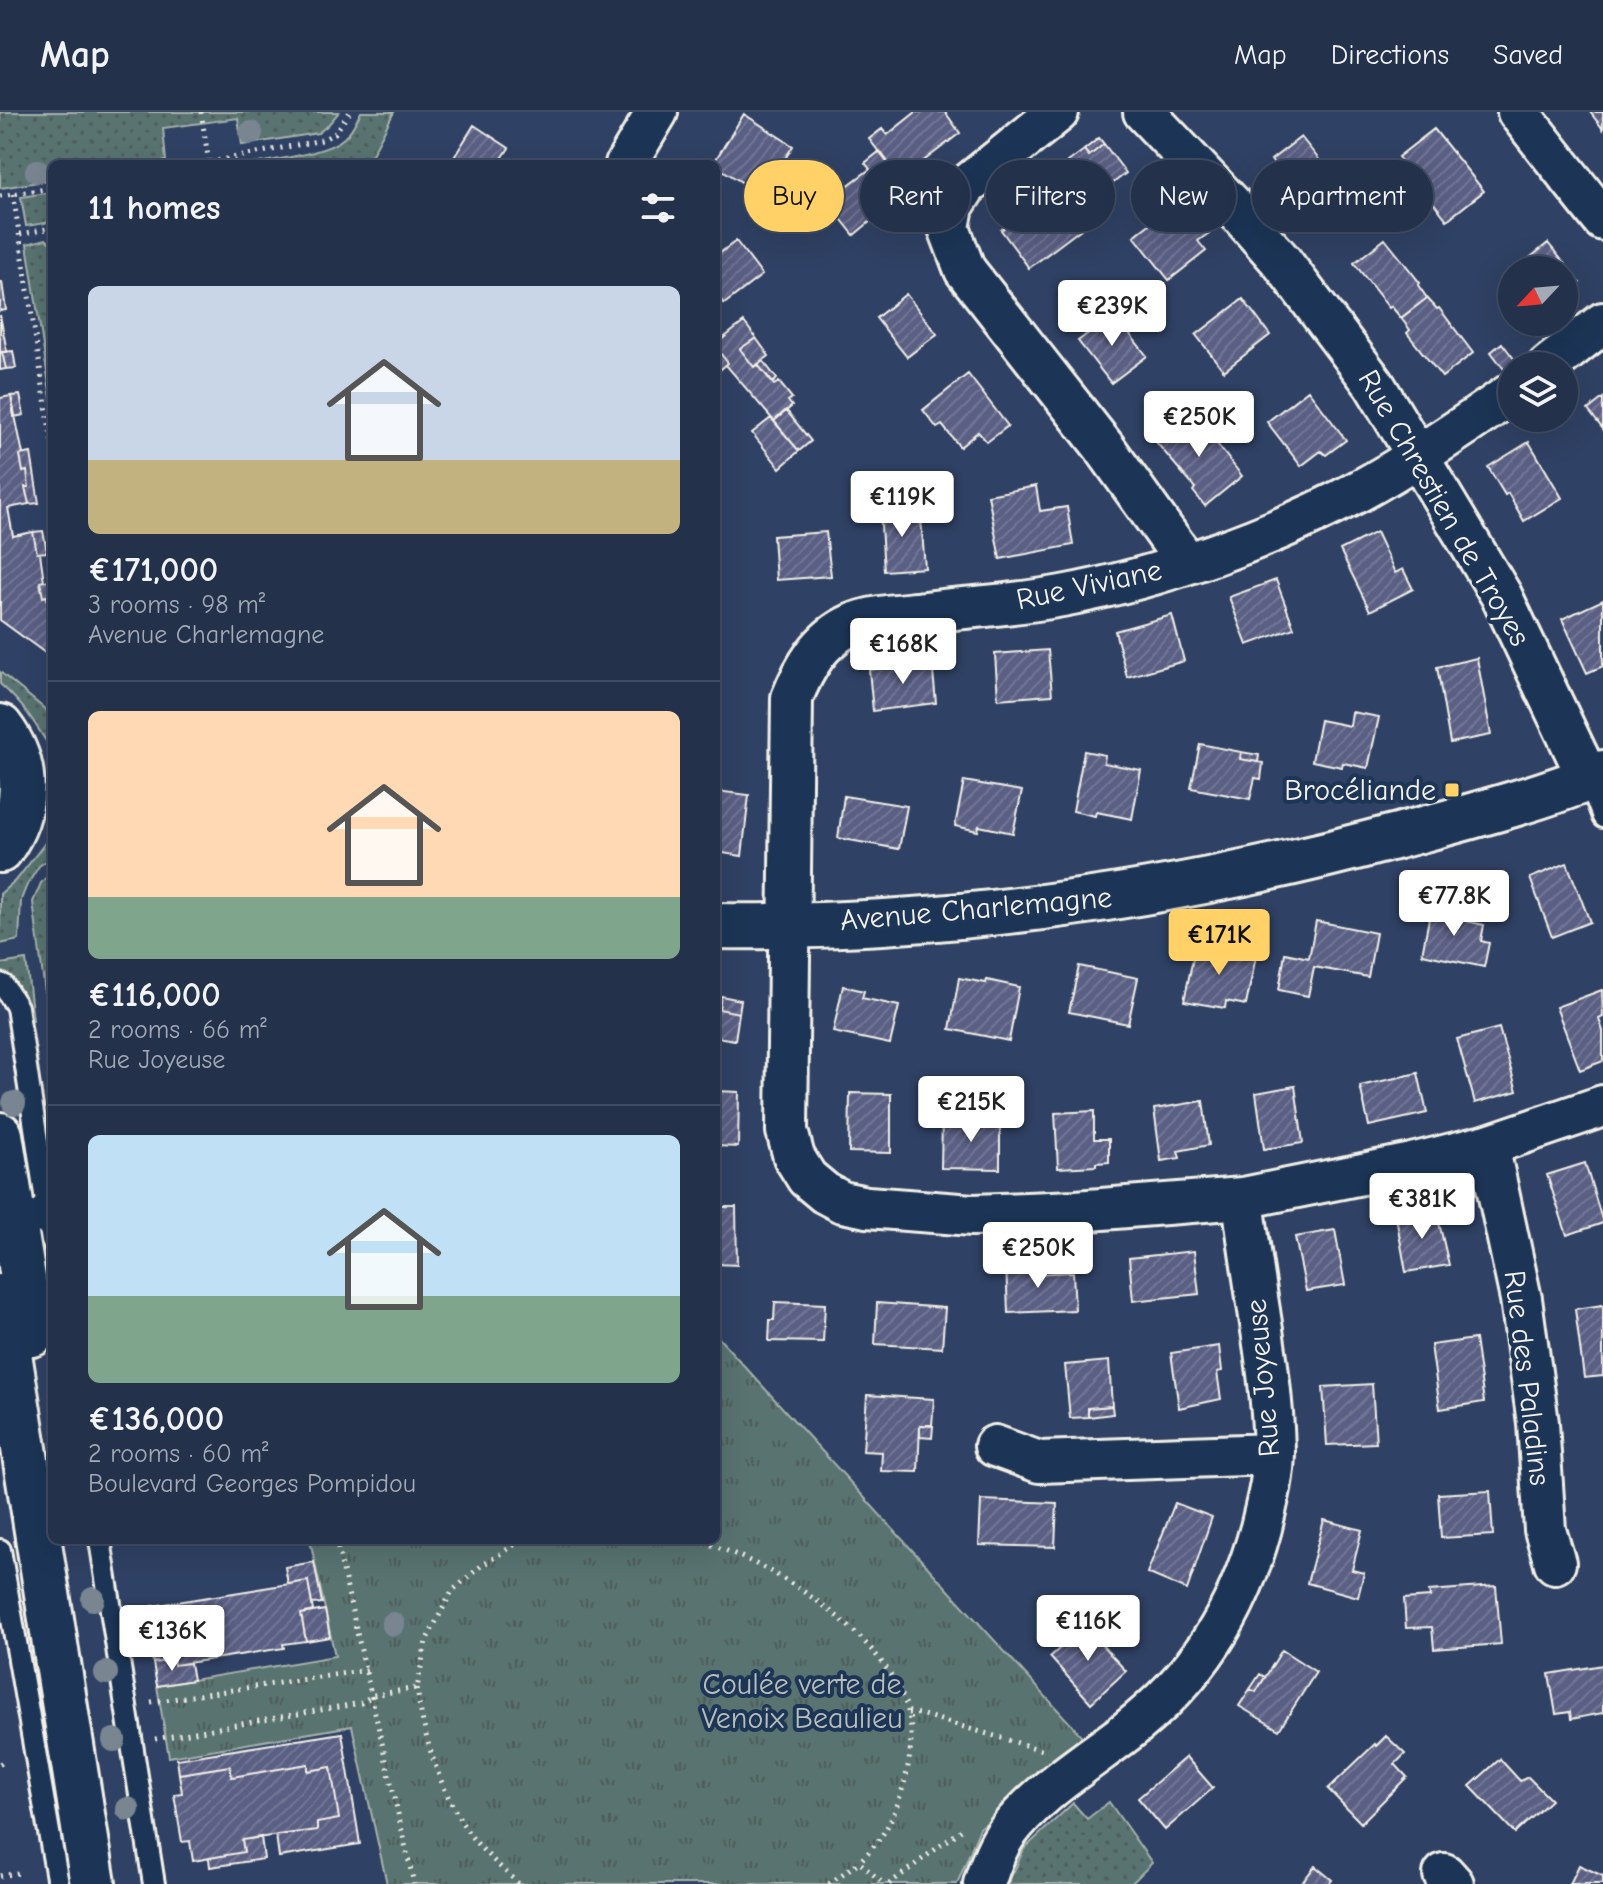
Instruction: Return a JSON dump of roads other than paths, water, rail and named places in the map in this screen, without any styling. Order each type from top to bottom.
[{"type":"street","points":[[628,160],[657,112]]},
{"type":"street","points":[[1058,112],[966,186],[953,206],[949,228],[951,236],[965,270],[1104,447],[1187,563]]},
{"type":"street","name":"Rue Chrestien de Troyes","points":[[1144,112],[1282,262],[1374,384],[1501,595],[1598,789]]},
{"type":"street","points":[[1518,112],[1603,220]]},
{"type":"street","points":[[1566,352],[1603,323]]},
{"type":"street","name":"Rue Viviane","points":[[1498,403],[1420,456],[1344,498],[1267,533],[1187,563],[1126,582],[1060,596],[883,617],[852,624],[828,640],[804,667],[792,698],[787,1131],[794,1157],[807,1178],[842,1202],[867,1207],[973,1215],[1076,1211],[1243,1198],[1412,1164],[1488,1145],[1603,1106]]},
{"type":"street","points":[[0,727],[13,747],[20,767],[37,790],[20,812],[0,850]]},
{"type":"street","name":"Avenue Charlemagne","points":[[720,926],[877,923],[1153,891],[1292,864],[1446,823],[1598,789]]},
{"type":"street","points":[[0,1135],[48,1430]]},
{"type":"street","name":"Rue des Paladins","points":[[1488,1145],[1521,1299],[1538,1423],[1545,1530],[1555,1563]]},
{"type":"street","name":"Rue Joyeuse","points":[[984,1884],[1004,1836],[1022,1815],[1146,1717],[1197,1664],[1232,1609],[1246,1575],[1269,1495],[1274,1454],[1243,1198]]},
{"type":"street","points":[[0,1297],[93,1884]]},
{"type":"street","points":[[995,1446],[1039,1462],[1274,1454]]},
{"type":"street","points":[[67,1544],[119,1884]]},
{"type":"lane","points":[[0,984],[17,1007],[48,1204]]},
{"type":"lane","points":[[101,1544],[154,1884]]},
{"type":"lane","points":[[0,1550],[58,1884]]},
{"type":"place","name":"Brocéliande","points":[[1452,790]]},
{"type":"park label","name":"Coulée verte de Venoix Beaulieu","points":[[802,1701]]}]
